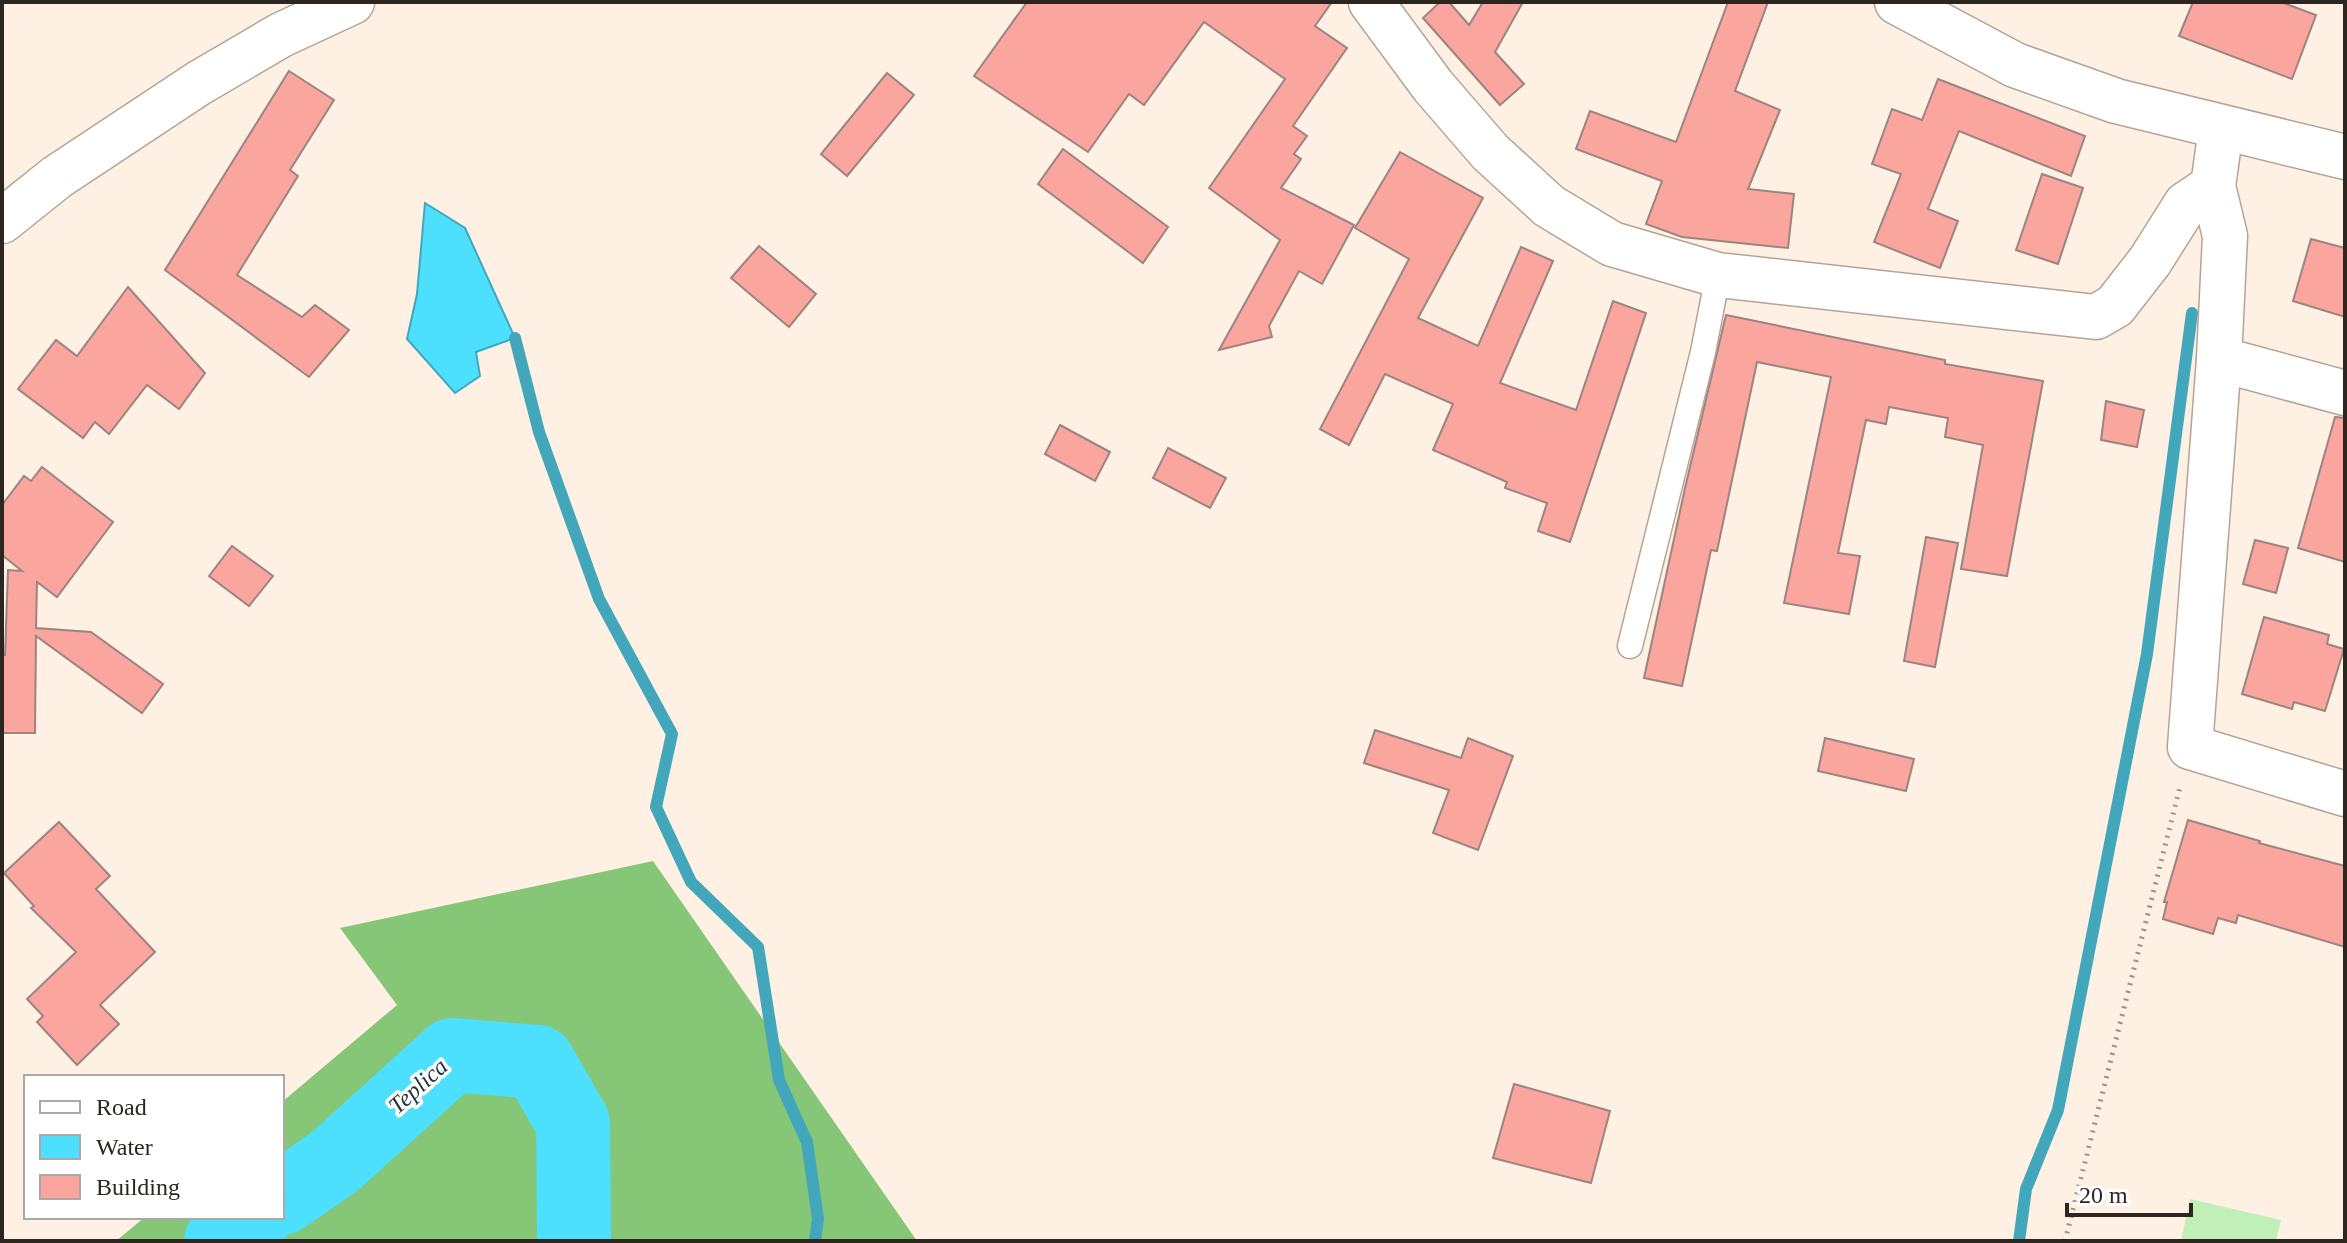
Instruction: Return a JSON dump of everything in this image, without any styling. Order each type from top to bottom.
[{"type":"street","points":[[2,221],[57,177],[199,83],[281,35],[352,2]]},
{"type":"street","points":[[1371,2],[1433,86],[1481,141],[1549,206],[1612,244],[1718,275],[2096,317],[2115,306],[2150,261],[2186,204],[2213,186]]},
{"type":"street","points":[[1897,2],[2015,65],[2116,101],[2345,157]]},
{"type":"street","points":[[2221,129],[2213,186],[2225,236],[2219,359],[2190,747],[2345,794]]},
{"type":"street","points":[[2219,359],[2345,393]]},
{"type":"lane","points":[[1630,646],[1703,352],[1718,275]]},
{"type":"path","points":[[2065,1241],[2190,747]]},
{"type":"green space","points":[[653,861],[917,1241],[116,1241],[143,1219],[284,1219],[284,1100],[397,1005],[340,928]]},
{"type":"green space","points":[[2190,1199],[2281,1220],[2276,1241],[2181,1241]]},
{"type":"water","points":[[425,203],[465,228],[515,338],[476,352],[480,376],[455,393],[407,339],[417,294]]},
{"type":"building","points":[[1027,2],[1332,2],[1315,26],[1347,48],[1293,126],[1307,136],[1294,154],[1301,159],[1281,188],[1354,225],[1322,284],[1299,271],[1269,326],[1272,337],[1219,350],[1280,240],[1209,188],[1285,79],[1204,22],[1144,105],[1129,94],[1088,152],[974,76]]},
{"type":"building","points":[[1440,2],[1449,2],[1469,25],[1483,2],[1523,2],[1495,52],[1524,84],[1500,105],[1423,18]]},
{"type":"building","points":[[1728,2],[1768,2],[1735,91],[1780,110],[1748,189],[1794,194],[1788,248],[1682,237],[1646,224],[1662,181],[1576,149],[1590,111],[1676,142]]},
{"type":"building","points":[[2193,2],[2281,2],[2316,15],[2292,79],[2179,36]]},
{"type":"building","points":[[289,71],[334,100],[290,170],[298,176],[237,275],[302,317],[315,305],[349,330],[309,377],[165,270]]},
{"type":"building","points":[[887,73],[914,95],[847,176],[821,154]]},
{"type":"building","points":[[1938,79],[2085,136],[2071,176],[1959,131],[1928,209],[1958,221],[1940,268],[1874,242],[1901,174],[1872,164],[1892,109],[1922,120]]},
{"type":"building","points":[[1063,149],[1168,227],[1143,263],[1038,184]]},
{"type":"building","points":[[1400,152],[1483,198],[1418,318],[1478,346],[1521,247],[1553,261],[1500,383],[1576,410],[1613,301],[1646,313],[1570,542],[1538,531],[1547,503],[1505,488],[1507,482],[1433,450],[1453,404],[1385,374],[1349,445],[1320,429],[1409,259],[1355,228]]},
{"type":"building","points":[[2042,174],[2083,188],[2058,264],[2016,250]]},
{"type":"building","points":[[2311,239],[2345,248],[2345,317],[2293,301]]},
{"type":"building","points":[[759,246],[816,294],[789,327],[731,278]]},
{"type":"building","points":[[128,287],[205,373],[179,409],[147,385],[109,434],[95,422],[83,438],[18,389],[56,340],[77,356]]},
{"type":"building","points":[[1726,315],[1945,360],[1945,364],[2043,381],[2007,576],[1961,569],[1983,445],[1945,437],[1948,418],[1889,407],[1886,424],[1866,420],[1838,553],[1860,556],[1849,614],[1784,603],[1831,377],[1757,362],[1717,551],[1711,550],[1682,686],[1644,678]]},
{"type":"building","points":[[2106,401],[2144,410],[2137,447],[2101,440]]},
{"type":"building","points":[[2335,417],[2345,418],[2345,562],[2298,548]]},
{"type":"building","points":[[1060,425],[1110,452],[1095,481],[1045,454]]},
{"type":"building","points":[[1168,448],[1226,478],[1210,508],[1153,478]]},
{"type":"building","points":[[42,467],[113,522],[57,597],[37,582],[36,628],[91,632],[163,684],[142,713],[36,636],[35,733],[2,733],[2,655],[5,655],[8,570],[22,571],[2,555],[2,505],[24,476],[31,481]]},
{"type":"building","points":[[1926,537],[1958,543],[1935,667],[1904,661]]},
{"type":"building","points":[[2255,540],[2288,548],[2276,593],[2243,584]]},
{"type":"building","points":[[232,546],[273,576],[249,606],[209,576]]},
{"type":"building","points":[[2264,617],[2329,635],[2327,644],[2344,649],[2325,711],[2294,702],[2292,709],[2242,694]]},
{"type":"building","points":[[1375,730],[1461,758],[1468,738],[1513,756],[1478,850],[1433,833],[1449,790],[1364,763]]},
{"type":"building","points":[[1825,738],[1914,759],[1906,791],[1818,771]]},
{"type":"building","points":[[2188,820],[2345,866],[2345,947],[2238,915],[2236,923],[2218,918],[2213,934],[2163,919],[2167,902],[2164,902]]},
{"type":"building","points":[[59,822],[110,876],[96,889],[155,952],[100,1005],[119,1024],[77,1065],[37,1022],[43,1016],[27,999],[76,952],[31,908],[34,906],[4,873]]},
{"type":"building","points":[[1514,1084],[1610,1111],[1591,1183],[1493,1158]]},
{"type":"waterway","points":[[2019,1241],[2026,1189],[2058,1110],[2147,654],[2192,313]]},
{"type":"waterway","points":[[515,338],[539,432],[599,599],[672,734],[656,807],[691,882],[758,947],[779,1080],[807,1142],[818,1219],[815,1241]]},
{"type":"waterway","name":"Teplica","points":[[284,1197],[334,1162],[452,1055],[538,1062],[573,1123],[574,1241]]},
{"type":"waterway","name":"Teplica","points":[[221,1241],[252,1219]]}]
